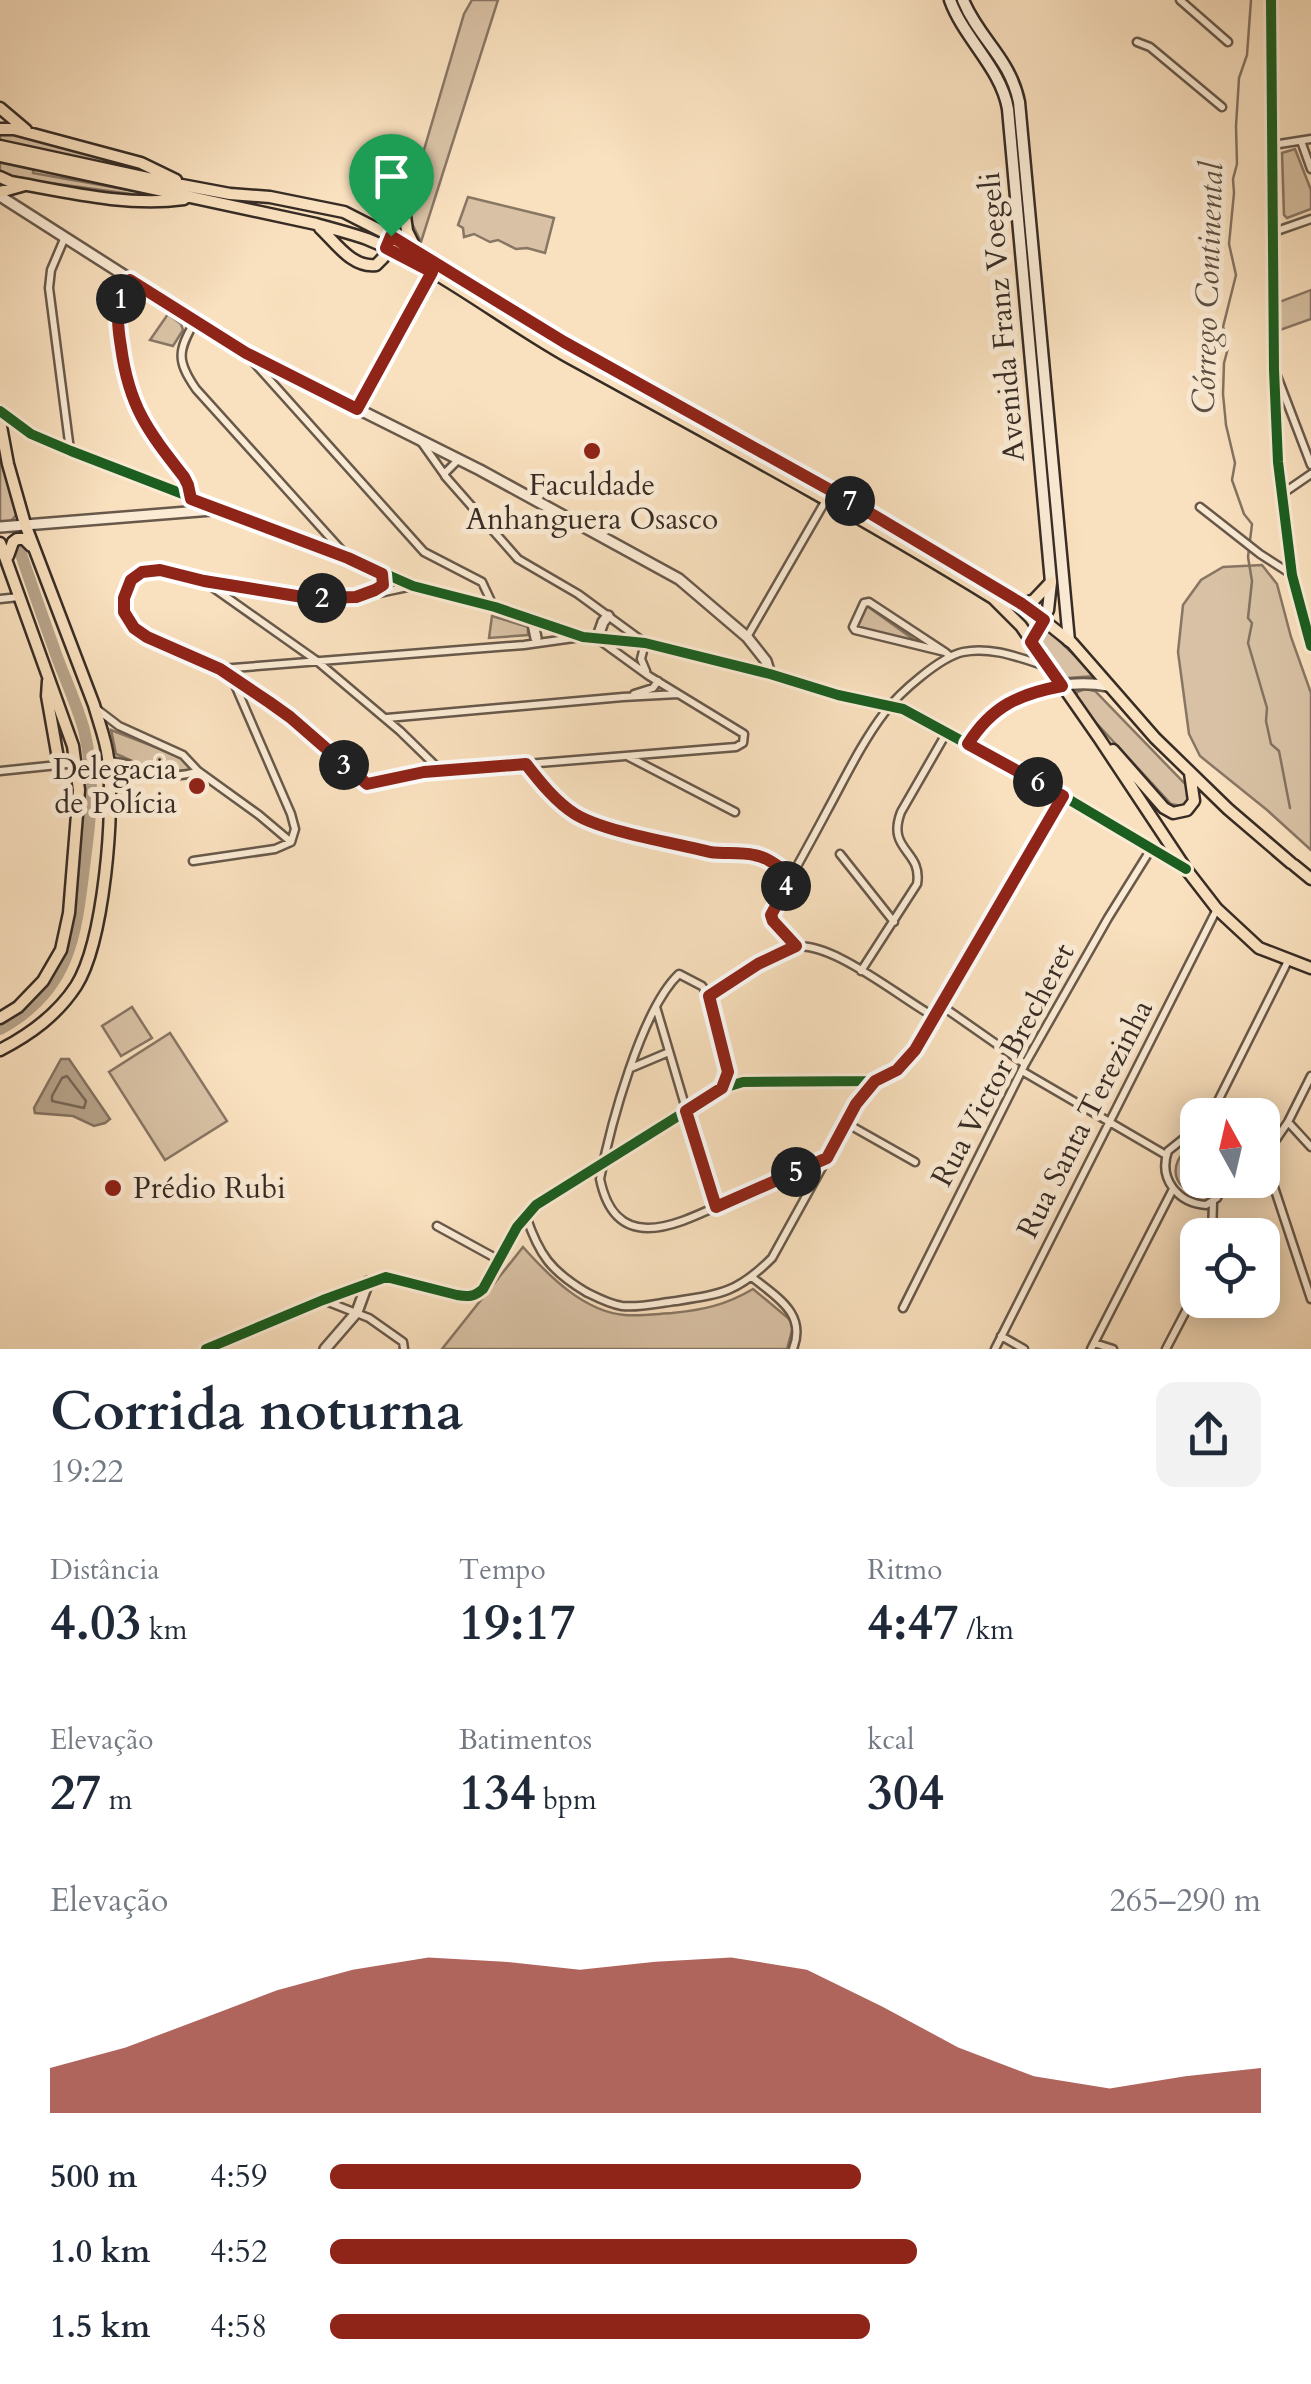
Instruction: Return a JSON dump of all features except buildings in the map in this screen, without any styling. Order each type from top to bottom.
[{"type":"main road","name":"Avenida Franz Voegeli","points":[[950,0],[968,36],[997,78],[1008,108],[1051,582],[1048,610],[1031,642]]},
{"type":"main road","name":"Avenida Franz Voegeli","points":[[963,0],[972,20],[1012,76],[1018,102],[1069,641]]},
{"type":"main road","points":[[997,78],[1004,63]]},
{"type":"main road","points":[[997,78],[1012,76]]},
{"type":"main road","points":[[1,109],[31,134]]},
{"type":"main road","points":[[0,128],[147,165],[181,184],[344,212],[566,355],[993,598],[1021,626],[1160,832],[1217,909],[1258,948],[1311,968]]},
{"type":"main road","points":[[0,146],[417,252],[564,342],[848,500],[1022,604],[1069,641],[1228,809],[1311,879]]},
{"type":"main road","points":[[0,156],[165,187],[181,184]]},
{"type":"main road","points":[[0,176],[22,186],[138,201],[195,198]]},
{"type":"main road","points":[[0,194],[22,186]]},
{"type":"main road","points":[[404,208],[407,231],[417,252]]},
{"type":"main road","points":[[316,224],[364,266],[376,265],[389,242]]},
{"type":"main road","points":[[0,421],[25,524],[94,706],[108,761],[110,794],[101,898],[89,960],[78,984],[56,1012],[0,1050]]},
{"type":"main road","points":[[1046,534],[1059,533]]},
{"type":"main road","points":[[8,560],[10,546],[17,539],[24,540],[35,551]]},
{"type":"main road","points":[[0,542],[77,763],[78,815],[69,912],[61,950],[43,981],[18,1007],[0,1018]]},
{"type":"main road","points":[[1022,604],[1040,595],[1051,582]]},
{"type":"main road","points":[[48,680],[46,693],[59,764]]},
{"type":"main road","points":[[1099,738],[1173,813],[1187,810],[1194,800],[1190,772]]},
{"type":"street","points":[[1180,0],[1228,42]]},
{"type":"street","points":[[1271,0],[1278,462],[1292,574],[1311,646]]},
{"type":"street","points":[[1137,42],[1150,47],[1222,107]]},
{"type":"street","points":[[1272,145],[1311,139]]},
{"type":"street","points":[[1300,141],[1311,169]]},
{"type":"street","points":[[22,186],[16,196],[20,204],[44,224]]},
{"type":"street","points":[[0,194],[246,353],[458,460],[679,579],[747,636],[766,661],[770,674]]},
{"type":"street","points":[[1274,232],[1311,219]]},
{"type":"street","points":[[65,237],[51,270],[49,288],[70,451]]},
{"type":"street","points":[[357,409],[432,272]]},
{"type":"street","points":[[130,280],[116,314],[125,379],[152,436],[188,485],[191,499]]},
{"type":"street","points":[[195,322],[184,340],[180,357],[185,373],[348,558]]},
{"type":"street","points":[[246,353],[424,552],[482,582],[490,598],[488,606]]},
{"type":"street","points":[[271,382],[279,370]]},
{"type":"street","points":[[1274,370],[1311,465]]},
{"type":"street","points":[[0,410],[31,434],[70,451],[382,574],[583,637]]},
{"type":"street","points":[[421,441],[444,474],[518,560],[578,594],[645,643]]},
{"type":"street","points":[[444,474],[458,460]]},
{"type":"street","points":[[1281,495],[1311,474]]},
{"type":"street","points":[[176,514],[191,499]]},
{"type":"street","points":[[747,636],[826,500]]},
{"type":"street","points":[[1200,506],[1292,574]]},
{"type":"street","points":[[0,527],[218,509]]},
{"type":"street","points":[[414,586],[356,597],[296,597],[160,570],[142,572],[128,584],[124,612],[134,628],[147,637],[220,669],[290,717],[364,783],[441,771],[736,747],[743,743],[744,734],[649,676],[597,638]]},
{"type":"street","points":[[356,597],[383,585],[382,574]]},
{"type":"street","points":[[204,581],[317,661],[441,771]]},
{"type":"street","points":[[0,599],[19,597]]},
{"type":"street","points":[[947,654],[869,602],[864,602],[852,627],[947,654],[981,650],[1048,666]]},
{"type":"street","points":[[597,638],[608,616]]},
{"type":"street","points":[[532,620],[536,638]]},
{"type":"street","points":[[524,644],[548,630],[562,630]]},
{"type":"street","points":[[220,669],[583,637],[645,643],[915,714],[1186,869]]},
{"type":"street","points":[[645,643],[641,659],[649,676]]},
{"type":"street","points":[[796,946],[771,915],[861,749],[890,705],[947,654]]},
{"type":"street","points":[[626,660],[641,659]]},
{"type":"street","points":[[193,861],[275,849],[291,842],[294,835],[291,814],[232,678]]},
{"type":"street","points":[[624,696],[648,690],[658,681]]},
{"type":"street","points":[[968,744],[984,722],[1010,701],[1062,686],[1089,682],[1108,686]]},
{"type":"street","points":[[385,718],[680,694]]},
{"type":"street","points":[[94,706],[119,726],[179,752],[291,842]]},
{"type":"street","points":[[861,971],[914,890],[916,865],[897,836],[896,824],[947,732]]},
{"type":"street","points":[[628,756],[735,812]]},
{"type":"street","points":[[108,761],[174,777],[198,771]]},
{"type":"street","points":[[0,772],[77,763]]},
{"type":"street","points":[[526,764],[549,792],[586,820],[710,852],[753,854],[792,876]]},
{"type":"street","points":[[208,1349],[391,1276],[468,1297],[477,1294],[526,1215],[547,1197],[722,1088],[735,1083],[875,1081],[891,1075],[903,1065],[942,1006],[1063,796]]},
{"type":"street","points":[[1151,849],[1159,843],[1160,832]]},
{"type":"street","name":"Rua Victor Brecheret","points":[[903,1308],[1024,1068],[1151,849]]},
{"type":"street","points":[[840,854],[894,922]]},
{"type":"street","name":"Rua Santa Terezinha","points":[[994,1349],[1217,909]]},
{"type":"street","points":[[709,996],[758,964],[796,946],[818,948],[935,1017]]},
{"type":"street","points":[[1220,1098],[1288,961]]},
{"type":"street","points":[[735,1083],[728,1072],[709,996],[702,986],[678,974],[642,1035],[603,1163],[602,1191],[622,1218],[633,1226],[665,1228],[827,1158]]},
{"type":"street","points":[[942,1006],[1024,1068],[1166,1155]]},
{"type":"street","points":[[656,1007],[716,1207]]},
{"type":"street","points":[[630,1068],[669,1052]]},
{"type":"street","points":[[722,1088],[728,1072]]},
{"type":"street","points":[[1280,1134],[1311,1076]]},
{"type":"street","points":[[846,1080],[854,1088],[856,1104]]},
{"type":"street","points":[[526,1215],[549,1265],[565,1280],[618,1306],[715,1296],[732,1290],[772,1258],[856,1104],[875,1081]]},
{"type":"street","points":[[1288,1122],[1311,1147]]},
{"type":"street","points":[[846,1123],[916,1162]]},
{"type":"street","points":[[1180,1140],[1166,1155],[1164,1170],[1174,1190],[1194,1203],[1213,1202]]},
{"type":"street","points":[[1114,1349],[1092,1346],[1174,1190]]},
{"type":"street","points":[[1213,1218],[1215,1198]]},
{"type":"street","points":[[1278,1198],[1311,1299]]},
{"type":"street","points":[[437,1226],[500,1260]]},
{"type":"street","points":[[752,1277],[793,1315],[798,1332],[793,1349]]},
{"type":"street","points":[[325,1349],[357,1312],[368,1282]]},
{"type":"street","points":[[323,1300],[357,1312],[403,1345]]},
{"type":"street","points":[[1166,1349],[1182,1318]]},
{"type":"street","points":[[1001,1336],[1024,1349]]},
{"type":"shaded area","points":[[472,0],[498,0],[421,242],[406,211],[464,14]]},
{"type":"shaded area","points":[[0,130],[142,167],[39,152],[33,173],[146,196],[13,178],[0,171]]},
{"type":"shaded area","points":[[1295,149],[1311,190],[1311,209],[1287,218],[1282,153]]},
{"type":"shaded area","points":[[468,197],[554,218],[545,253],[516,249],[474,234],[464,237],[463,228],[458,225]]},
{"type":"shaded area","points":[[1311,290],[1311,319],[1280,330],[1279,302]]},
{"type":"shaded area","points":[[168,314],[183,330],[173,346],[150,340]]},
{"type":"shaded area","points":[[0,446],[17,514],[4,523],[0,520]]},
{"type":"shaded area","points":[[1262,565],[1277,584],[1311,693],[1311,850],[1200,756],[1189,734],[1178,652],[1183,605],[1201,580],[1223,567]]},
{"type":"shaded area","points":[[867,606],[920,644],[856,627]]},
{"type":"shaded area","points":[[492,616],[528,627],[528,635],[489,638]]},
{"type":"shaded area","points":[[1048,630],[1096,676],[1067,678],[1036,637]]},
{"type":"shaded area","points":[[1095,691],[1190,789],[1189,802],[1181,806],[1171,804],[1075,700],[1077,692]]},
{"type":"shaded area","points":[[111,730],[181,757],[192,768],[164,772],[116,754]]},
{"type":"shaded area","points":[[132,1007],[152,1038],[121,1056],[102,1026]]},
{"type":"shaded area","points":[[170,1033],[227,1121],[165,1160],[109,1072]]},
{"type":"shaded area","points":[[1180,1158],[1180,1183],[1176,1172]]},
{"type":"shaded area","points":[[523,1247],[581,1300],[625,1315],[694,1310],[724,1303],[753,1289],[794,1323],[787,1349],[442,1349]]},
{"type":"water","points":[[61,1059],[69,1059],[110,1119],[105,1123],[94,1126],[73,1116],[35,1113],[34,1108]]},
{"type":"waterway","name":"Córrego Continental","points":[[1251,0],[1247,55],[1239,78],[1237,164],[1229,244],[1236,275],[1223,327],[1228,338],[1223,394],[1235,463],[1232,480],[1244,514],[1252,524],[1248,557],[1252,581],[1248,618],[1252,623],[1248,643],[1267,708],[1271,744],[1279,751],[1290,808]]},
{"type":"waterway","points":[[0,1029],[24,1014],[42,996],[66,957],[78,911],[91,794],[84,730],[19,548]]},
{"type":"cycle path","points":[[1271,0],[1278,462],[1292,575],[1311,646]]},
{"type":"cycle path","points":[[0,411],[31,434],[71,451],[413,586],[495,607],[583,637],[645,643],[903,709],[1063,796],[1186,869]]},
{"type":"cycle path","points":[[206,1349],[386,1277],[457,1295],[474,1295],[483,1289],[517,1227],[536,1205],[723,1088],[743,1082],[875,1081],[897,1070],[915,1050],[1063,796]]},
{"type":"place","name":"Faculdade Anhanguera Osasco","points":[[592,451]]},
{"type":"place","name":"Delegacia de Polícia","points":[[197,786]]},
{"type":"place","name":"Prédio Rubi","points":[[113,1188]]},
{"type":"route","points":[[391,236],[564,342],[848,500],[1044,620],[1031,642],[1062,686],[1010,701],[984,722],[968,744],[1063,796],[915,1050],[891,1075],[875,1081],[856,1104],[827,1158],[716,1207],[686,1111],[722,1088],[728,1072],[709,996],[758,964],[796,946],[771,915],[792,876],[753,854],[710,852],[586,820],[549,792],[526,764],[424,772],[367,784],[290,717],[220,669],[147,637],[134,628],[124,612],[131,580],[142,572],[160,570],[309,598],[356,597],[383,585],[382,574],[348,558],[191,499],[184,477],[152,436],[130,394],[116,314],[130,280],[246,353],[357,409],[432,272],[386,248],[391,236]]}]
